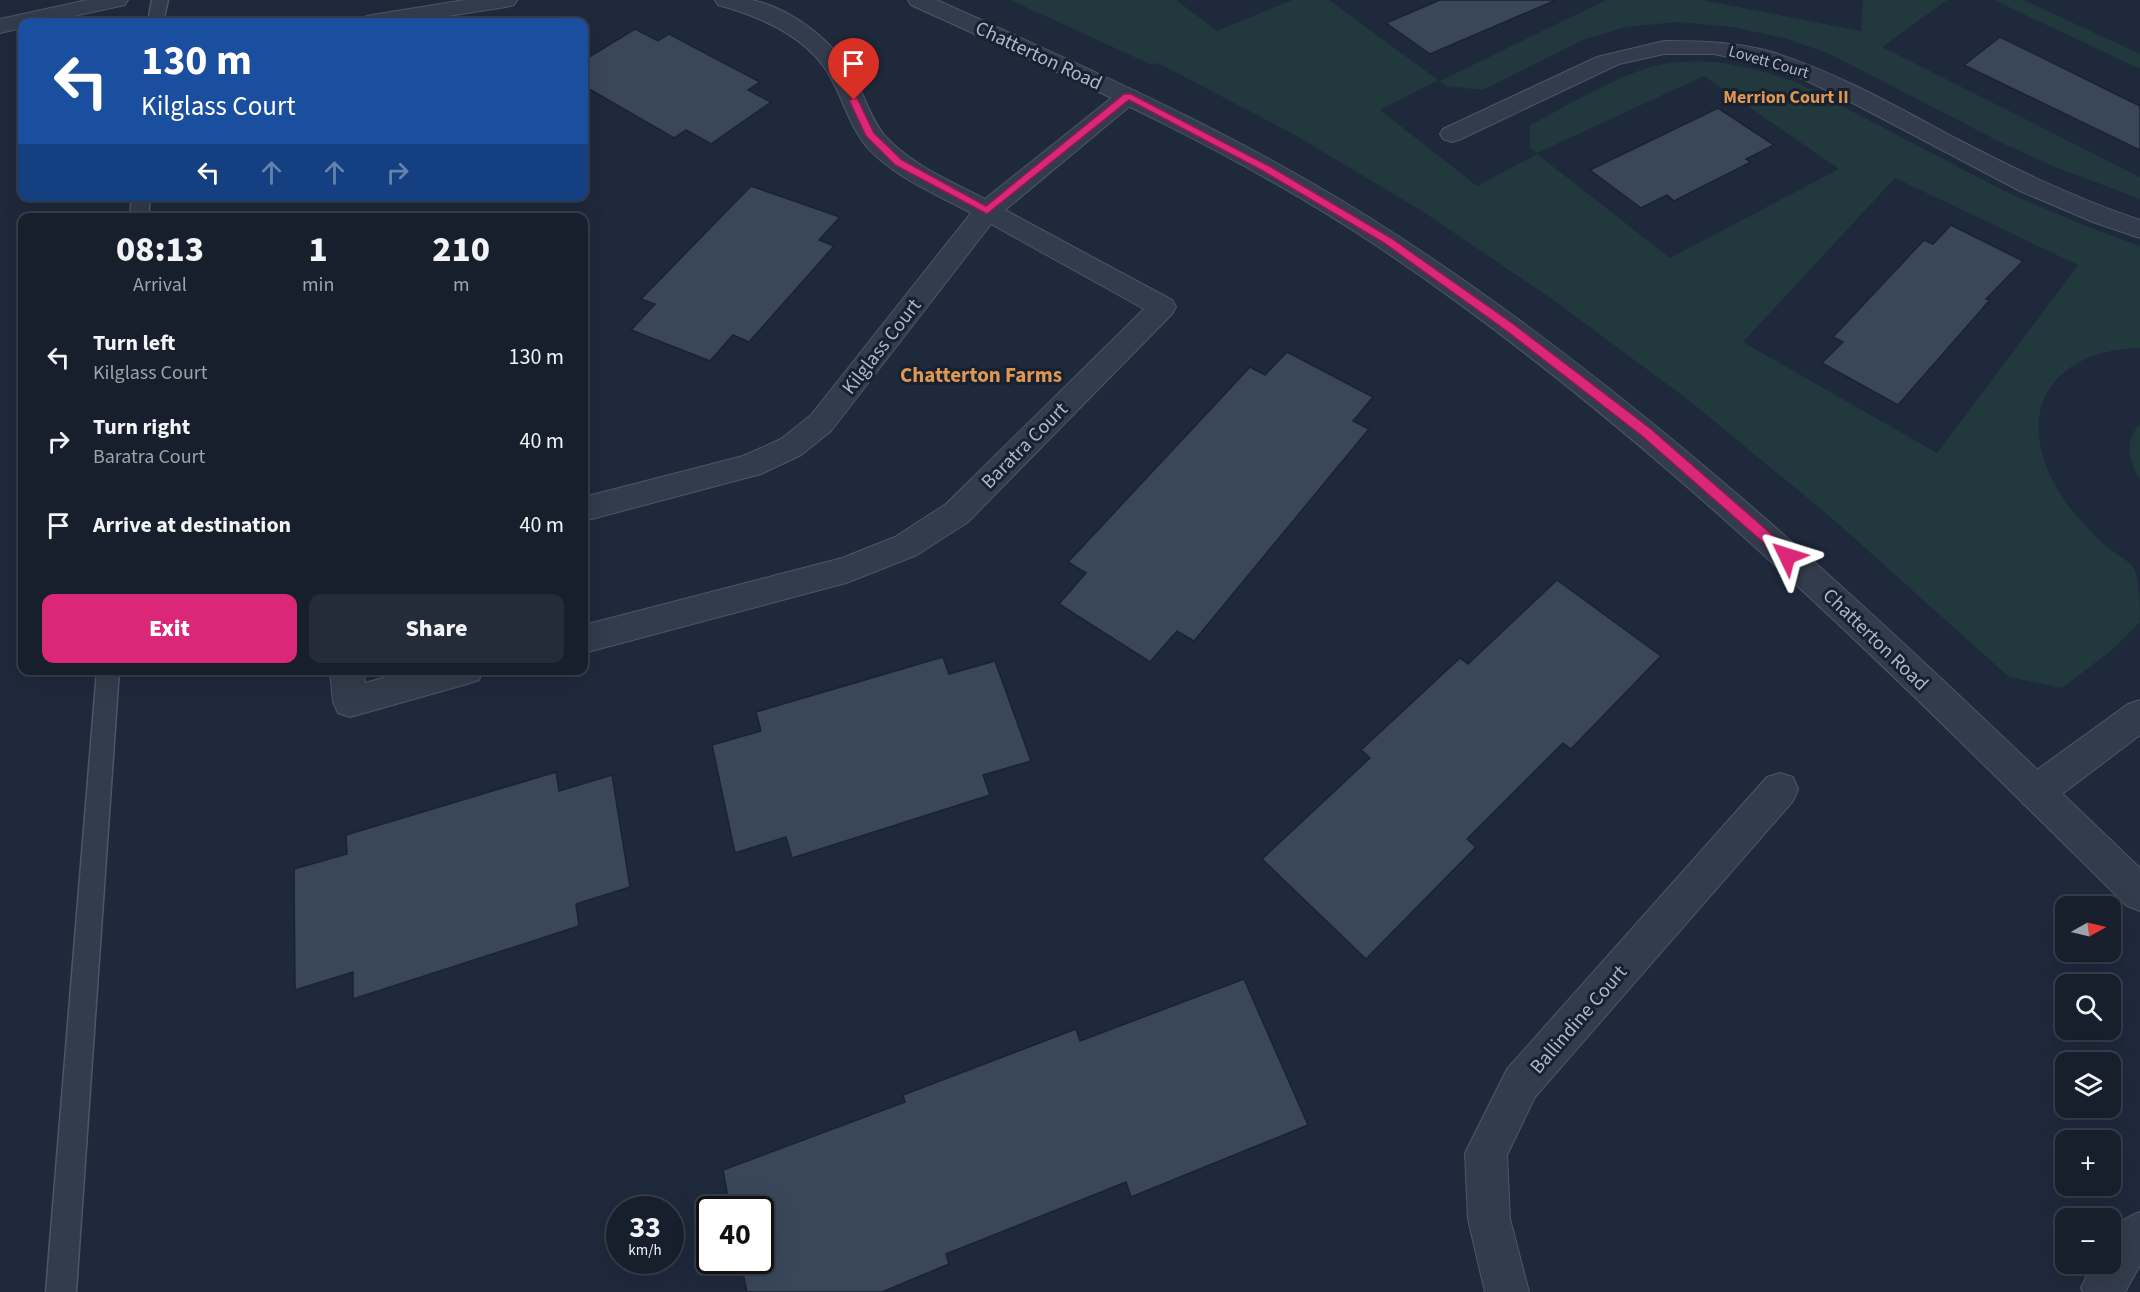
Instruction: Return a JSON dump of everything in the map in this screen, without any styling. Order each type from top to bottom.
[{"type":"street","points":[[36,18],[117,0]]},
{"type":"street","points":[[396,18],[506,0]]},
{"type":"street","name":"Baratra Court","points":[[588,638],[846,570],[906,546],[957,513],[1162,307],[898,162],[870,134],[841,75],[828,55],[805,35],[775,16],[726,0]]},
{"type":"street","name":"Chatterton Road","points":[[919,0],[1128,96],[1267,169],[1387,241],[1508,326],[1647,433],[1805,571],[2140,893]]},
{"type":"street","points":[[0,26],[18,22]]},
{"type":"street","name":"Lovett Court","points":[[1452,134],[1612,59],[1648,51],[1685,47],[1720,47],[1765,56],[1811,72],[1993,168],[2060,198],[2140,229]]},
{"type":"street","name":"Kilglass Court","points":[[588,508],[750,466],[791,447],[821,423],[987,211],[1128,96]]},
{"type":"street","points":[[347,675],[350,702],[449,675]]},
{"type":"street","points":[[2036,792],[2140,715]]},
{"type":"street","name":"Ballindine Court","points":[[1507,1292],[1489,1219],[1486,1153],[1521,1083],[1780,789]]},
{"type":"street","points":[[2102,1291],[2130,1240],[2140,1233]]},
{"type":"lane","points":[[157,18],[160,0]]},
{"type":"lane","points":[[61,1292],[108,675]]},
{"type":"green space","points":[[1010,0],[1176,0],[1217,31],[1292,0],[1329,0],[1438,80],[1380,110],[1477,186],[1537,154],[1670,258],[1839,169],[1704,76],[1537,153],[1530,148],[1530,125],[1593,91],[1644,69],[1677,62],[1695,61],[1730,64],[1798,83],[2008,193],[2140,246],[2140,348],[2106,352],[2079,362],[2059,377],[2046,396],[2039,419],[2040,444],[2049,472],[2065,501],[2094,535],[2134,568],[2139,587],[2140,622],[2112,650],[2062,688],[2009,677],[1834,520],[1691,402],[1552,299],[1422,211],[1295,135],[1158,63],[1152,65]],"holes":[[[1895,178],[2078,265],[1937,453],[1743,342]]]},
{"type":"green space","points":[[1606,0],[1702,0],[1861,31],[1863,0],[1947,0],[1882,47],[2140,177],[2140,199],[2055,167],[2002,143],[1830,54],[1784,38],[1733,27],[1678,22],[1626,27],[1582,40],[1482,90],[1446,86],[1440,81]]},
{"type":"green space","points":[[1994,0],[2024,0],[2140,54],[2140,69]]},
{"type":"green space","points":[[2140,424],[2140,480],[2133,466],[2130,444]]},
{"type":"building","points":[[1440,0],[1556,0],[1430,54],[1386,23]]},
{"type":"building","points":[[635,29],[658,41],[669,34],[760,82],[748,90],[771,102],[711,144],[686,130],[674,138],[588,88],[588,58]]},
{"type":"building","points":[[2000,37],[2140,106],[2140,150],[1964,65]]},
{"type":"building","points":[[1718,108],[1774,145],[1746,159],[1751,162],[1674,201],[1667,195],[1641,208],[1590,170]]},
{"type":"building","points":[[751,186],[840,217],[819,240],[834,246],[749,342],[733,335],[710,361],[631,330],[655,304],[641,299]]},
{"type":"building","points":[[1951,225],[2023,261],[1986,299],[1990,300],[1898,405],[1822,363],[1843,342],[1833,337],[1924,240],[1933,244]]},
{"type":"building","points":[[1287,352],[1373,397],[1353,421],[1369,429],[1194,641],[1177,631],[1150,662],[1059,604],[1086,573],[1068,562],[1250,367],[1265,375]]},
{"type":"building","points":[[1557,580],[1661,656],[1571,749],[1563,743],[1467,839],[1476,847],[1366,959],[1262,859],[1370,758],[1361,750],[1460,658],[1468,664]]},
{"type":"building","points":[[943,657],[949,674],[995,661],[1031,761],[983,775],[990,795],[792,858],[786,837],[735,853],[712,745],[761,731],[756,712]]},
{"type":"building","points":[[556,772],[559,791],[612,775],[630,887],[576,904],[579,926],[353,999],[353,972],[295,990],[294,869],[347,854],[346,835]]},
{"type":"building","points":[[1244,979],[1308,1125],[1131,1197],[1126,1182],[946,1254],[949,1264],[882,1292],[747,1292],[743,1274],[774,1274],[774,1196],[728,1196],[723,1170],[905,1102],[903,1095],[1076,1029],[1080,1041]]},
{"type":"district","name":"Merrion Court II","points":[[1786,97]]},
{"type":"district","name":"Chatterton Farms","points":[[981,375]]},
{"type":"route","points":[[854,100],[870,134],[898,162],[987,211],[1128,96],[1267,169],[1387,241],[1508,326],[1647,433],[1787,556]]}]
